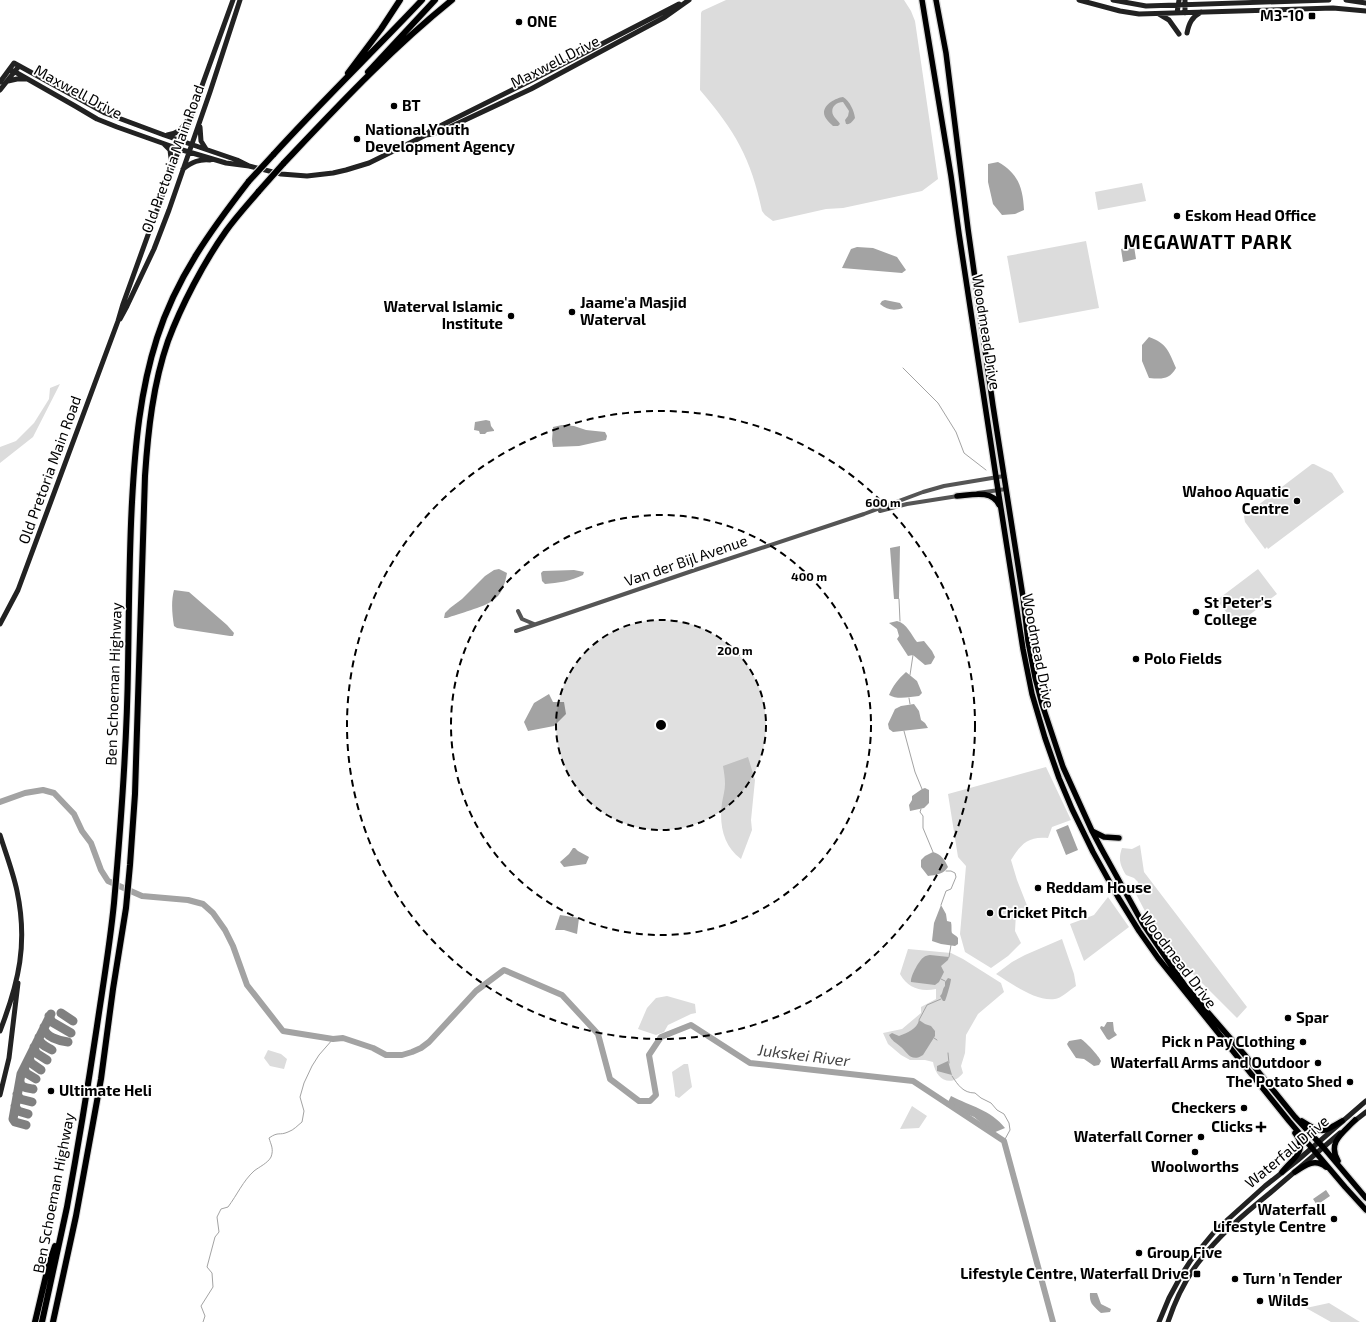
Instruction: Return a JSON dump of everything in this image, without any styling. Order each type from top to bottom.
[{"type":"highway","points":[[327,99],[381,29],[400,0]]},
{"type":"highway","points":[[327,99],[375,51],[422,0]]},
{"type":"highway","points":[[335,109],[380,58],[435,0]]},
{"type":"highway","points":[[335,109],[414,32],[452,0]]},
{"type":"highway","name":"Ben Schoeman Highway","points":[[42,1322],[66,1208],[92,1058],[113,906],[123,795],[128,686],[132,495],[136,441],[147,373],[157,338],[179,284],[190,263],[249,181],[327,99]]},
{"type":"highway","name":"Ben Schoeman Highway","points":[[53,1322],[76,1216],[99,1087],[126,908],[136,763],[147,442],[158,376],[168,341],[201,271],[226,231],[258,191],[335,109]]},
{"type":"highway","points":[[35,1322],[48,1267],[66,1208]]},
{"type":"main road","name":"Old Pretoria Main Road","points":[[0,624],[7,613],[21,583],[118,321],[190,114],[234,0]]},
{"type":"main road","name":"Old Pretoria Main Road","points":[[118,321],[127,306],[154,249],[200,122],[240,0]]},
{"type":"main road","name":"Maxwell Drive","points":[[250,166],[233,165],[179,149],[97,119],[13,70],[17,64],[105,113],[164,135],[237,160],[250,166],[268,171],[307,176],[333,173],[369,163],[426,135],[448,128],[531,89],[665,17],[688,0]]},
{"type":"main road","name":"Woodmead Drive","points":[[922,0],[951,176],[958,234],[1023,649],[1032,694],[1054,765],[1072,809],[1093,852],[1139,931],[1158,958],[1289,1121],[1366,1210]]},
{"type":"main road","name":"Woodmead Drive","points":[[936,0],[950,83],[968,229],[1023,597],[1028,641],[1042,704],[1063,767],[1092,831],[1143,924],[1186,987],[1244,1054],[1295,1117],[1366,1198]]},
{"type":"main road","points":[[1079,0],[1120,12],[1139,14],[1333,8],[1366,11]]},
{"type":"main road","points":[[1113,0],[1143,6],[1179,3],[1202,4],[1329,0]]},
{"type":"main road","points":[[1191,0],[1202,4]]},
{"type":"main road","points":[[1346,0],[1366,3]]},
{"type":"main road","points":[[1293,1],[1293,9]]},
{"type":"main road","points":[[1177,13],[1179,3]]},
{"type":"main road","points":[[1185,3],[1185,13]]},
{"type":"main road","points":[[1186,33],[1190,21],[1202,12]]},
{"type":"main road","points":[[1158,14],[1168,20],[1179,34]]},
{"type":"main road","points":[[0,82],[13,70]]},
{"type":"main road","points":[[0,90],[8,82],[13,70]]},
{"type":"main road","points":[[8,82],[18,78],[29,79]]},
{"type":"main road","points":[[164,135],[173,134],[180,130],[190,114]]},
{"type":"main road","points":[[200,122],[200,138],[206,149]]},
{"type":"main road","points":[[164,144],[170,150],[172,169]]},
{"type":"main road","points":[[183,169],[200,160],[223,162]]},
{"type":"main road","points":[[957,496],[980,494],[988,495],[997,502],[1002,513]]},
{"type":"main road","points":[[1092,831],[1104,837],[1119,838]]},
{"type":"main road","points":[[0,836],[14,877],[20,906],[23,934],[18,978],[18,992],[10,1051],[0,1095]]},
{"type":"main road","points":[[0,1031],[18,978]]},
{"type":"main road","name":"Waterfall Drive","points":[[1158,1322],[1169,1298],[1192,1260],[1221,1225],[1366,1101]]},
{"type":"main road","name":"Waterfall Drive","points":[[1168,1322],[1176,1301],[1188,1278],[1198,1262],[1212,1246],[1236,1221],[1366,1112]]},
{"type":"main road","points":[[1295,1117],[1314,1130],[1319,1131],[1326,1130],[1342,1121]]},
{"type":"main road","points":[[1355,1120],[1336,1142],[1333,1149],[1340,1166],[1356,1185]]},
{"type":"main road","points":[[1282,1172],[1301,1148],[1300,1141],[1289,1121]]},
{"type":"main road","points":[[1295,1172],[1312,1162],[1320,1163],[1345,1187]]},
{"type":"street","name":"Van der Bijl Avenue","points":[[516,631],[864,514],[935,488],[1004,476]]},
{"type":"street","name":"Van der Bijl Avenue","points":[[864,514],[907,504],[1006,489]]},
{"type":"street","points":[[518,611],[520,617],[525,621],[536,624]]},
{"type":"shaded area","points":[[726,0],[904,0],[915,21],[938,179],[922,191],[843,208],[826,209],[773,221],[765,215],[762,211],[753,176],[740,146],[723,119],[700,90],[701,13],[702,11]]},
{"type":"shaded area","points":[[843,97],[851,106],[855,118],[850,123],[846,124],[845,120],[849,111],[843,102],[840,102],[835,105],[832,113],[840,124],[838,126],[833,126],[825,117],[824,113],[826,107],[831,102]]},
{"type":"shaded area","points":[[998,162],[1005,166],[1015,176],[1021,188],[1024,210],[1015,214],[1002,215],[993,204],[988,182],[988,164]]},
{"type":"shaded area","points":[[1142,183],[1146,201],[1098,210],[1095,192]]},
{"type":"shaded area","points":[[1086,241],[1099,308],[1019,323],[1007,256]]},
{"type":"shaded area","points":[[1134,246],[1136,259],[1123,262],[1121,249]]},
{"type":"shaded area","points":[[857,247],[873,248],[897,257],[906,270],[902,273],[842,268],[851,249]]},
{"type":"shaded area","points":[[885,300],[900,303],[903,308],[894,310],[885,308],[880,304]]},
{"type":"shaded area","points":[[1149,337],[1164,345],[1171,357],[1176,368],[1168,377],[1149,378],[1142,361],[1142,345]]},
{"type":"shaded area","points":[[60,384],[33,437],[0,463],[0,447],[16,441],[34,423],[49,399],[50,388]]},
{"type":"shaded area","points":[[486,420],[490,421],[494,431],[480,434],[479,431],[474,430],[475,422]]},
{"type":"shaded area","points":[[562,425],[605,432],[607,436],[606,440],[579,446],[553,447],[553,427]]},
{"type":"shaded area","name":"Wahoo Aquatic Centre","points":[[1312,464],[1332,473],[1344,492],[1268,549],[1267,547],[1265,549],[1245,522],[1244,516],[1248,511],[1249,512]]},
{"type":"shaded area","points":[[900,546],[899,599],[894,599],[890,548]]},
{"type":"shaded area","points":[[499,569],[507,573],[502,589],[495,599],[477,608],[444,618],[445,613],[462,599],[485,576],[494,570]]},
{"type":"shaded area","points":[[1258,569],[1277,594],[1236,625],[1217,600]]},
{"type":"shaded area","points":[[574,570],[584,572],[583,575],[555,583],[545,584],[542,581],[541,573],[543,571]]},
{"type":"shaded area","points":[[174,590],[189,592],[227,625],[234,633],[233,636],[177,628],[174,626],[172,599]]},
{"type":"shaded area","points":[[897,621],[904,624],[917,642],[924,641],[932,651],[935,657],[931,664],[925,665],[913,655],[908,656],[897,639],[899,636],[897,629],[889,623]]},
{"type":"shaded area","points":[[906,672],[917,681],[922,693],[919,696],[904,698],[892,697],[889,695],[892,689]]},
{"type":"shaded area","points":[[549,694],[553,702],[564,702],[566,714],[554,726],[528,731],[524,722],[534,703]]},
{"type":"shaded area","points":[[914,704],[919,711],[921,720],[928,728],[893,732],[889,729],[888,724],[895,709],[901,706]]},
{"type":"shaded area","points":[[748,757],[755,780],[751,820],[752,830],[741,859],[730,848],[726,841],[722,827],[721,811],[725,784],[723,766]]},
{"type":"shaded area","points":[[1046,767],[1071,820],[1052,827],[1048,838],[1035,838],[1026,842],[1011,860],[1028,908],[1016,913],[1015,931],[1021,943],[1008,956],[991,968],[965,952],[960,934],[966,866],[958,857],[948,794]]},
{"type":"shaded area","points":[[925,788],[929,790],[929,803],[924,808],[910,811],[909,805],[912,800],[912,796]]},
{"type":"shaded area","points":[[1068,825],[1078,850],[1066,855],[1056,830]]},
{"type":"shaded area","points":[[1140,845],[1144,872],[1247,1007],[1237,1018],[1185,966],[1176,960],[1158,936],[1136,894],[1138,882],[1134,878],[1126,875],[1120,862],[1122,848],[1132,849]]},
{"type":"shaded area","points":[[573,848],[589,857],[586,864],[564,867],[560,862]]},
{"type":"shaded area","points":[[933,852],[938,854],[946,862],[948,867],[942,873],[928,876],[921,867],[921,860]]},
{"type":"shaded area","points":[[1108,897],[1129,927],[1084,961],[1070,924],[1094,915]]},
{"type":"shaded area","points":[[941,905],[946,914],[947,921],[951,922],[952,933],[958,938],[958,944],[955,946],[932,941],[934,923]]},
{"type":"shaded area","points":[[560,915],[579,918],[577,934],[564,930],[555,930]]},
{"type":"shaded area","points":[[1062,939],[1074,974],[1076,986],[1060,997],[1055,999],[1040,998],[1016,987],[996,974],[1012,962],[1025,955]]},
{"type":"shaded area","points":[[908,949],[951,953],[1001,983],[1004,992],[978,1014],[966,1035],[965,1053],[961,1066],[963,1073],[954,1080],[949,1081],[941,1077],[937,1073],[933,1062],[925,1060],[910,1060],[901,1055],[888,1044],[883,1033],[902,1029],[921,1013],[921,1007],[936,999],[936,989],[925,990],[915,988],[907,983],[900,974]]},
{"type":"shaded area","points":[[927,955],[949,957],[948,960],[941,966],[944,972],[939,982],[935,985],[911,982],[913,973],[920,961]]},
{"type":"shaded area","points":[[948,978],[951,979],[945,1001],[943,1001],[940,996]]},
{"type":"shaded area","points":[[667,996],[695,1004],[696,1013],[668,1025],[664,1032],[656,1035],[638,1029],[647,1008],[656,998]]},
{"type":"shaded area","points":[[919,1020],[931,1026],[935,1031],[935,1036],[923,1055],[915,1058],[910,1056],[889,1035],[892,1033],[899,1036],[908,1032],[916,1026]]},
{"type":"shaded area","points":[[1107,1022],[1113,1022],[1114,1031],[1117,1035],[1109,1040],[1100,1028],[1101,1026],[1104,1027]]},
{"type":"shaded area","points":[[1081,1039],[1100,1059],[1101,1061],[1099,1065],[1094,1066],[1084,1059],[1076,1058],[1067,1044],[1069,1041]]},
{"type":"shaded area","points":[[268,1050],[281,1054],[287,1059],[284,1069],[270,1066],[264,1058]]},
{"type":"shaded area","points":[[948,1061],[952,1075],[937,1071],[937,1066]]},
{"type":"shaded area","points":[[684,1064],[688,1064],[692,1087],[679,1098],[675,1096],[672,1072]]},
{"type":"shaded area","points":[[951,1096],[987,1113],[1005,1128],[993,1133],[974,1117],[946,1106]]},
{"type":"shaded area","points":[[912,1106],[927,1116],[919,1128],[900,1129]]},
{"type":"shaded area","points":[[1326,1190],[1330,1196],[1317,1205],[1313,1199]]},
{"type":"shaded area","points":[[1090,1293],[1097,1293],[1101,1304],[1111,1309],[1110,1312],[1101,1313],[1092,1304]]},
{"type":"shaded area","points":[[1329,1303],[1360,1322],[1331,1322],[1306,1308]]},
{"type":"waterway","points":[[903,368],[938,403],[956,432],[964,453],[986,470]]},
{"type":"waterway","points":[[899,599],[900,621]]},
{"type":"waterway","points":[[910,675],[913,655]]},
{"type":"waterway","points":[[909,698],[910,704]]},
{"type":"waterway","points":[[904,731],[915,772],[922,789]]},
{"type":"waterway","name":"Jukskei River","points":[[0,802],[25,793],[43,790],[54,793],[74,814],[82,831],[91,843],[101,870],[108,881],[142,896],[188,900],[203,904],[213,913],[225,930],[233,946],[247,985],[283,1031],[333,1039],[343,1038],[373,1048],[386,1055],[402,1055],[421,1048],[429,1042],[476,991],[504,970],[562,995],[598,1034],[610,1079],[639,1101],[650,1101],[656,1095],[649,1055],[661,1037],[691,1025],[750,1063],[913,1081],[1004,1141],[1053,1322]]},
{"type":"waterway","points":[[921,809],[920,812],[923,816],[923,828],[933,852]]},
{"type":"waterway","points":[[941,905],[946,891],[951,889],[956,877],[955,873],[946,871]]},
{"type":"waterway","points":[[949,957],[951,945]]},
{"type":"waterway","points":[[941,979],[945,981]]},
{"type":"waterway","points":[[919,1020],[927,1005],[941,999]]},
{"type":"waterway","points":[[203,1322],[205,1316],[201,1306],[213,1287],[212,1273],[207,1267],[215,1237],[219,1232],[217,1217],[221,1209],[228,1207],[250,1175],[270,1159],[272,1149],[269,1138],[290,1131],[302,1122],[304,1111],[300,1097],[304,1083],[319,1055],[333,1039]]},
{"type":"waterway","points":[[948,1053],[949,1063]]},
{"type":"waterway","points":[[952,1076],[964,1090],[975,1093],[991,1103],[997,1110],[1004,1114],[1009,1123],[1010,1130],[1004,1141]]},
{"type":"taxiway","points":[[61,1013],[73,1021]]},
{"type":"taxiway","points":[[26,1125],[15,1122],[13,1119],[21,1074],[51,1014]]},
{"type":"taxiway","points":[[49,1016],[52,1022],[71,1033]]},
{"type":"taxiway","points":[[44,1027],[49,1036],[68,1042]]},
{"type":"taxiway","points":[[39,1037],[40,1042],[52,1050]]},
{"type":"taxiway","points":[[34,1047],[36,1053],[47,1060]]},
{"type":"taxiway","points":[[29,1058],[31,1063],[41,1070]]},
{"type":"taxiway","points":[[24,1068],[26,1073],[36,1079]]},
{"type":"taxiway","points":[[20,1081],[21,1085],[26,1088],[33,1089]]},
{"type":"taxiway","points":[[17,1094],[20,1099],[32,1102]]},
{"type":"taxiway","points":[[15,1106],[18,1111],[28,1114]]},
{"type":"place","name":"M3-10","points":[[1312,16]]},
{"type":"place","name":"ONE","points":[[519,22]]},
{"type":"place","name":"BT","points":[[394,106]]},
{"type":"place","name":"National Youth Development Agency","points":[[357,139]]},
{"type":"place","name":"Eskom Head Office","points":[[1177,216]]},
{"type":"place","name":"Jaame'a Masjid Waterval","points":[[572,312]]},
{"type":"place","name":"Waterval Islamic Institute","points":[[511,316]]},
{"type":"place","name":"Wahoo Aquatic Centre","points":[[1297,501]]},
{"type":"place","name":"St Peter's College","points":[[1196,612]]},
{"type":"place","name":"Polo Fields","points":[[1136,659]]},
{"type":"place","name":"Reddam House","points":[[1038,888]]},
{"type":"place","name":"Cricket Pitch","points":[[990,913]]},
{"type":"place","name":"Spar","points":[[1288,1018]]},
{"type":"place","name":"Pick n Pay Clothing","points":[[1303,1042]]},
{"type":"place","name":"Waterfall Arms and Outdoor","points":[[1318,1063]]},
{"type":"place","name":"The Potato Shed","points":[[1350,1082]]},
{"type":"place","name":"Ultimate Heli","points":[[51,1091]]},
{"type":"place","name":"Checkers","points":[[1244,1108]]},
{"type":"place","name":"Clicks","points":[[1261,1127]]},
{"type":"place","name":"Waterfall Corner","points":[[1201,1137]]},
{"type":"place","name":"Woolworths","points":[[1195,1152]]},
{"type":"place","name":"Waterfall Lifestyle Centre","points":[[1334,1219]]},
{"type":"place","name":"Group Five","points":[[1139,1253]]},
{"type":"place","name":"Lifestyle Centre, Waterfall Drive","points":[[1197,1274]]},
{"type":"place","name":"Turn 'n Tender","points":[[1235,1279]]},
{"type":"place","name":"Wilds","points":[[1260,1301]]},
{"type":"district","name":"MEGAWATT PARK","points":[[1208,242]]}]
